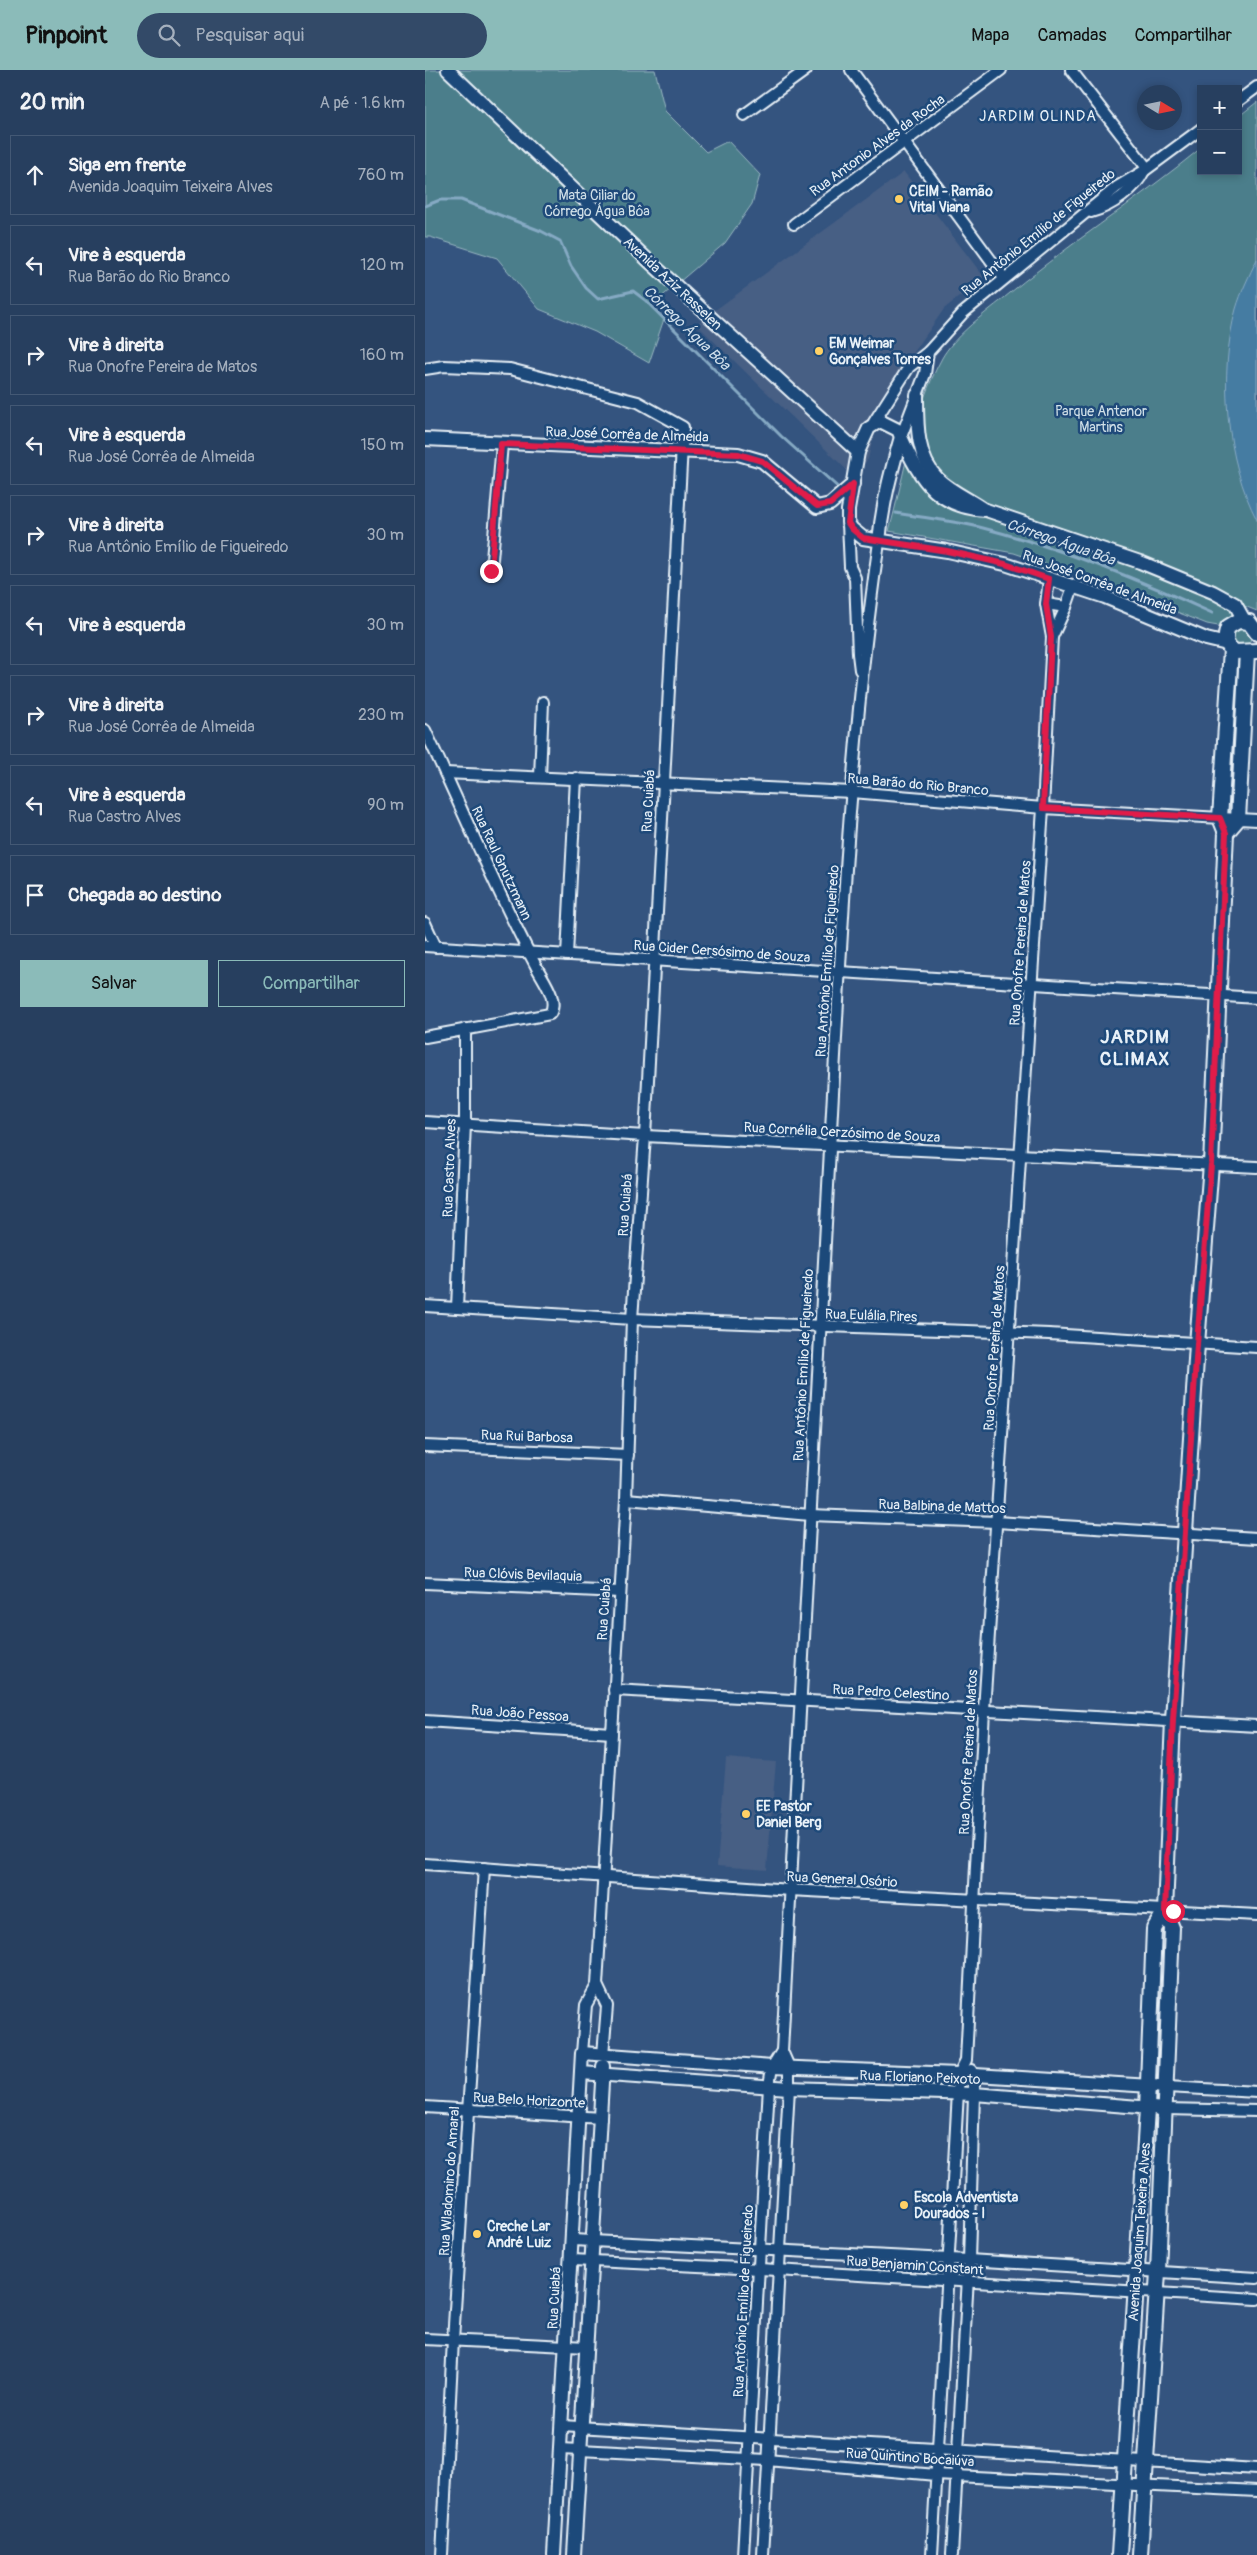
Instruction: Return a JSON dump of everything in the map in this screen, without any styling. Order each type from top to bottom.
[{"type":"main road","points":[[1220,818],[1229,647],[1225,638],[1228,627],[1238,621],[1252,625]]},
{"type":"main road","points":[[1226,833],[1238,819],[1253,648],[1239,653],[1229,647]]},
{"type":"main road","points":[[1221,799],[1239,799]]},
{"type":"main road","name":"Avenida Joaquim Teixeira Alves","points":[[1140,2555],[1158,2272],[1167,2088],[1172,1928],[1165,1911],[1173,1720],[1197,1344],[1211,1164],[1219,996],[1226,833],[1220,818]]},
{"type":"main road","name":"Avenida Joaquim Teixeira Alves","points":[[1119,2555],[1147,2109],[1154,1929],[1165,1911]]},
{"type":"street","name":"Avenida Aziz Rasselen","points":[[447,70],[644,257],[858,452]]},
{"type":"street","points":[[744,115],[806,70]]},
{"type":"street","points":[[851,70],[1004,278]]},
{"type":"street","name":"Rua Antonio Alves da Rocha","points":[[794,224],[1001,70]]},
{"type":"street","points":[[1071,70],[1146,170]]},
{"type":"street","points":[[1242,98],[1257,87]]},
{"type":"street","name":"Rua Antônio Emílio de Figueiredo","points":[[863,681],[858,654],[855,578],[850,567],[848,523],[858,452],[874,422],[909,367],[927,352],[963,313],[1117,187],[1146,170],[1200,130]]},
{"type":"street","name":"Rua Antônio Emílio de Figueiredo","points":[[763,2555],[789,2088],[789,2068],[782,2051],[799,1702],[853,792],[881,520],[889,477],[901,437],[925,374],[927,352]]},
{"type":"street","name":"Rua Cuiabá","points":[[425,368],[443,366],[510,369],[638,402],[683,427],[645,1136],[632,1319],[626,1499],[597,1985],[586,2005],[554,2555]]},
{"type":"street","points":[[917,395],[917,426],[921,449],[928,464],[938,479],[985,510]]},
{"type":"street","points":[[874,422],[880,421],[894,426],[918,474],[943,499],[985,510],[1141,562],[1213,592],[1235,604],[1252,625]]},
{"type":"street","name":"Rua José Corrêa de Almeida","points":[[425,439],[682,453],[738,454],[762,461],[812,504],[817,506],[830,504],[853,484]]},
{"type":"street","points":[[491,571],[501,444]]},
{"type":"street","name":"Rua José Corrêa de Almeida","points":[[848,523],[863,538],[879,542],[947,551],[1005,564],[1151,614],[1206,639],[1229,647]]},
{"type":"street","name":"Rua Onofre Pereira de Matos","points":[[932,2555],[959,2074],[966,2060],[984,1710],[1043,808],[1051,637],[1046,604],[1049,579]]},
{"type":"street","name":"Rua Onofre Pereira de Matos","points":[[1051,637],[1066,607],[1073,587]]},
{"type":"street","points":[[1046,604],[1066,607]]},
{"type":"street","points":[[540,777],[543,702]]},
{"type":"street","name":"Rua Raul Gnutzmann","points":[[425,730],[529,953],[553,999],[553,1008],[550,1014],[465,1029]]},
{"type":"street","name":"Rua Barão do Rio Branco","points":[[445,773],[853,792],[1043,808],[1257,820]]},
{"type":"street","points":[[567,955],[576,778]]},
{"type":"street","points":[[425,923],[436,947]]},
{"type":"street","name":"Rua Cider Cersósimo de Souza","points":[[425,946],[1257,998]]},
{"type":"street","points":[[425,1037],[465,1029]]},
{"type":"street","name":"Rua Castro Alves","points":[[457,1308],[465,1124],[465,1029]]},
{"type":"street","name":"Rua Cornélia Cerzósimo de Souza","points":[[425,1122],[645,1136],[1257,1167]]},
{"type":"street","name":"Rua Eulália Pires","points":[[425,1306],[632,1319],[821,1328],[1008,1333],[1257,1347]]},
{"type":"street","name":"Rua Rui Barbosa","points":[[425,1446],[628,1454]]},
{"type":"street","name":"Rua Balbina de Mattos","points":[[626,1499],[810,1514],[997,1522],[1257,1538]]},
{"type":"street","name":"Rua Clóvis Bevilaquia","points":[[425,1583],[620,1592]]},
{"type":"street","name":"Rua Pedro Celestino","points":[[614,1690],[799,1702],[984,1710],[1257,1726]]},
{"type":"street","name":"Rua João Pessoa","points":[[425,1721],[612,1733]]},
{"type":"street","name":"Rua General Osório","points":[[425,1864],[790,1890],[1165,1911],[1257,1914]]},
{"type":"street","name":"Rua Wladomiro do Amaral","points":[[442,2555],[453,2340],[484,1868]]},
{"type":"street","name":"Rua Cuiabá","points":[[574,2555],[607,2006],[597,1985]]},
{"type":"street","name":"Rua Antônio Emílio de Figueiredo","points":[[743,2555],[769,2086],[772,2067],[782,2051]]},
{"type":"street","name":"Rua Floriano Peixoto","points":[[583,2053],[789,2068],[959,2074],[1257,2092]]},
{"type":"street","name":"Rua Onofre Pereira de Matos","points":[[952,2555],[968,2282],[974,2094],[974,2076],[966,2060]]},
{"type":"street","name":"Rua Floriano Peixoto","points":[[581,2072],[789,2088],[974,2094],[1147,2109],[1257,2111]]},
{"type":"street","name":"Rua Belo Horizonte","points":[[425,2107],[601,2118]]},
{"type":"street","name":"Rua Benjamin Constant","points":[[573,2240],[780,2252],[969,2260],[1257,2278]]},
{"type":"street","name":"Rua Benjamin Constant","points":[[571,2260],[779,2270],[1257,2299]]},
{"type":"street","points":[[425,2339],[587,2347]]},
{"type":"street","name":"Rua Quintino Bocaiúva","points":[[562,2426],[1125,2460],[1257,2470]]},
{"type":"street","name":"Rua Quintino Bocaiúva","points":[[561,2449],[767,2460],[936,2475],[1257,2491]]},
{"type":"shaded area","name":"EM Weimar Gonçalves Torres","points":[[904,172],[984,277],[944,309],[896,378],[877,421],[868,459],[854,477],[696,324]]},
{"type":"shaded area","points":[[1257,259],[1257,520],[1246,497],[1232,444],[1228,417],[1227,361],[1230,334],[1236,309]]},
{"type":"shaded area","name":"EE Pastor Daniel Berg","points":[[726,1758],[776,1762],[767,1870],[717,1866]]},
{"type":"green space","name":"Mata Ciliar do Córrego Água Bôa","points":[[425,70],[655,70],[665,111],[706,152],[728,141],[760,175],[752,204],[725,243],[652,305],[664,319],[649,363],[595,332],[539,309],[497,258],[425,237]]},
{"type":"green space","name":"Parque Antenor Martins","points":[[1257,102],[1257,611],[1237,603],[1231,604],[1231,610],[1236,614],[1218,626],[1207,624],[1119,589],[1014,553],[889,531],[924,399],[932,378],[947,350],[960,335],[1024,282],[1197,151],[1197,175],[1242,175],[1242,114]]},
{"type":"green space","points":[[1242,628],[1248,631],[1251,637],[1248,643],[1242,646],[1236,643],[1233,637],[1236,631]]},
{"type":"waterway","name":"Córrego Água Bôa","points":[[425,206],[440,200],[461,200],[541,231],[560,241],[571,266],[586,288],[598,299],[633,291],[645,300],[781,436],[842,491]]},
{"type":"waterway","name":"Córrego Água Bôa","points":[[896,513],[951,521],[1041,545],[1128,576],[1212,613]]},
{"type":"place","name":"CEIM - Ramão Vital Viana","points":[[899,199]]},
{"type":"place","name":"EM Weimar Gonçalves Torres","points":[[819,351]]},
{"type":"place","name":"EE Pastor Daniel Berg","points":[[746,1814]]},
{"type":"place","name":"Escola Adventista Dourados - I","points":[[904,2205]]},
{"type":"place","name":"Creche Lar André Luiz","points":[[477,2234]]},
{"type":"district","name":"JARDIM OLINDA","points":[[1038,116]]},
{"type":"district","name":"JARDIM CLIMAX","points":[[1135,1047]]},
{"type":"route","points":[[491,571],[499,489],[501,444],[738,454],[762,461],[781,475],[812,504],[817,506],[830,504],[853,484],[848,510],[848,523],[863,538],[947,551],[1005,564],[1049,579],[1046,604],[1051,637],[1043,808],[1220,818],[1226,833],[1211,1164],[1197,1344],[1173,1720],[1165,1911],[1173,1911]]}]
